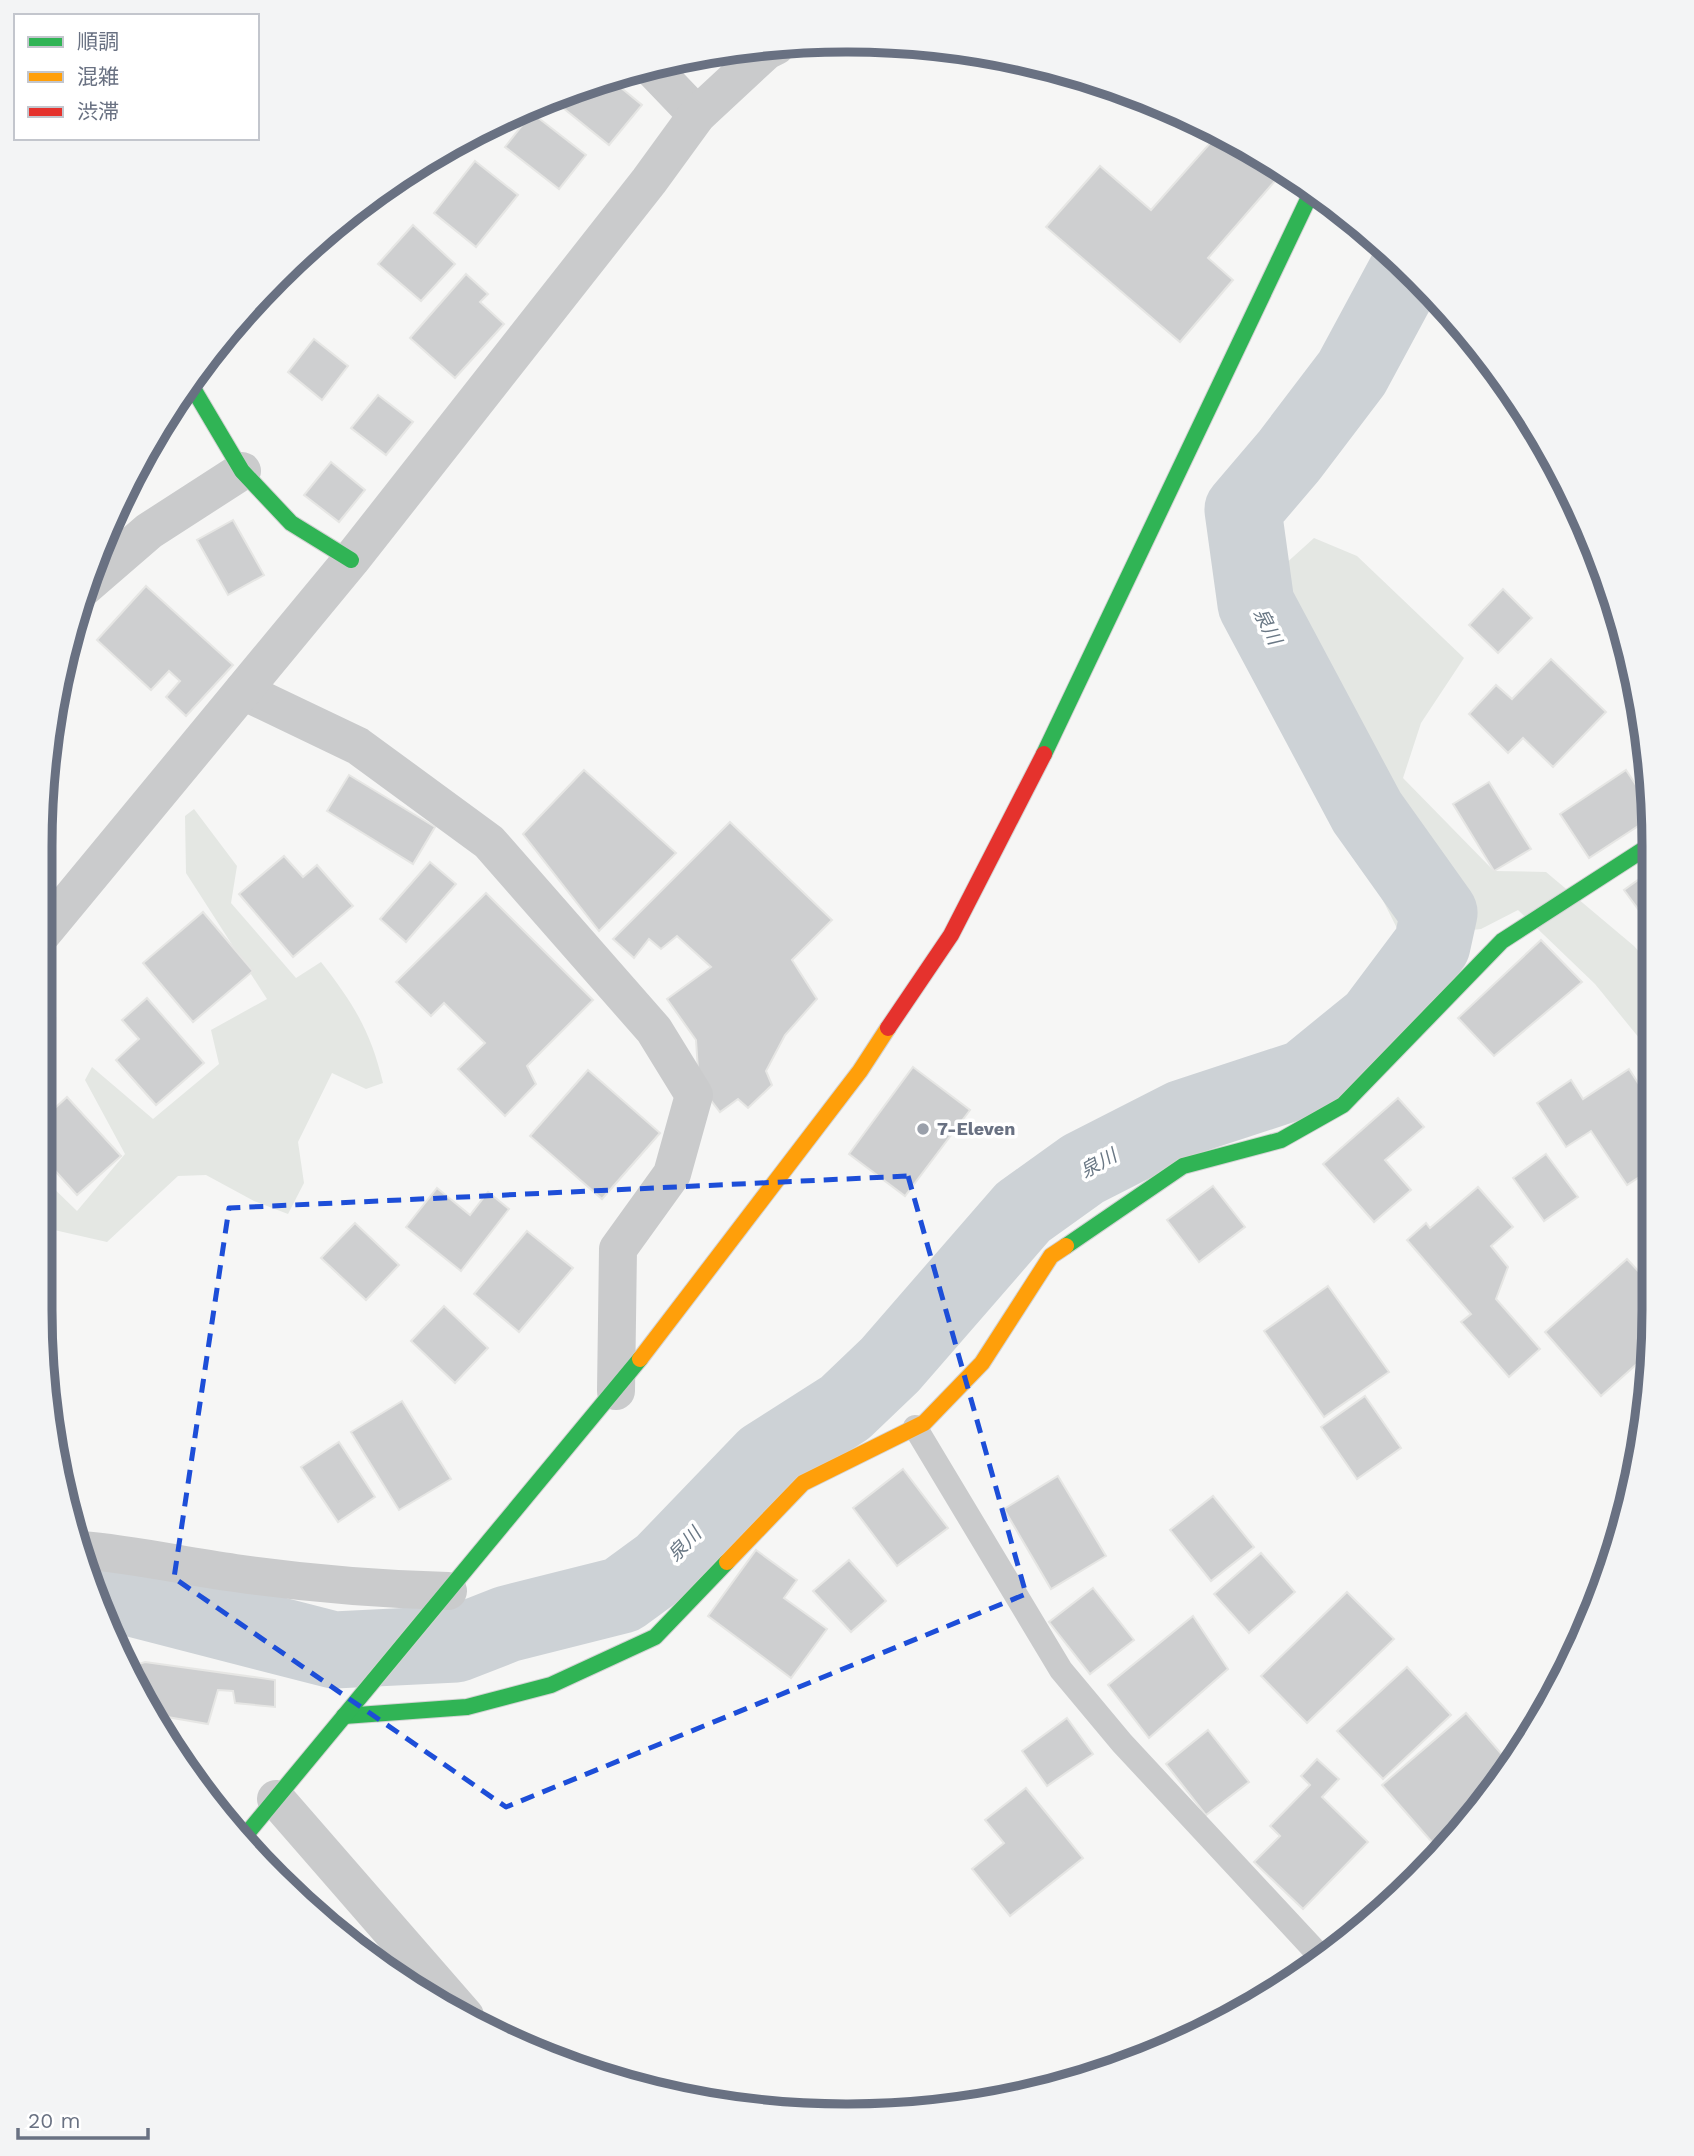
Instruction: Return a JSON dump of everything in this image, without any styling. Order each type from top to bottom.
[{"type":"street","points":[[52,921],[351,560],[697,115],[759,57]]},
{"type":"street","points":[[659,76],[697,115]]},
{"type":"street","points":[[249,1831],[616,1391],[860,1071],[951,935],[1020,805],[1308,200]]},
{"type":"street","points":[[196,393],[242,471],[291,523],[351,560]]},
{"type":"street","points":[[102,572],[149,531],[242,471]]},
{"type":"street","points":[[243,691],[358,746],[489,842],[654,1030],[694,1096],[672,1174],[618,1249],[616,1391]]},
{"type":"street","points":[[344,1716],[467,1707],[551,1685],[655,1637],[803,1483],[923,1423],[982,1363],[1051,1256],[1183,1166],[1281,1140],[1343,1105],[1502,941],[1642,850]]},
{"type":"street","points":[[91,1551],[337,1585],[445,1594]]},
{"type":"street","points":[[276,1799],[447,1995]]},
{"type":"lane","points":[[915,1427],[1061,1670],[1122,1743],[1315,1951]]},
{"type":"highlighted area","points":[[908,1176],[1026,1594],[506,1807],[174,1578],[229,1208]]},
{"type":"shaded area","points":[[1314,538],[1357,556],[1464,658],[1421,723],[1403,778],[1494,871],[1546,872],[1634,946],[1642,955],[1642,1042],[1595,984],[1518,910],[1481,929],[1402,938],[1239,617],[1263,584]]},
{"type":"shaded area","points":[[194,809],[237,866],[231,903],[296,978],[321,962],[343,991],[367,1033],[383,1083],[366,1089],[332,1073],[298,1142],[304,1183],[288,1214],[254,1201],[206,1175],[178,1176],[107,1242],[52,1230],[52,1187],[77,1211],[125,1154],[85,1080],[92,1067],[153,1119],[219,1064],[211,1030],[267,999],[186,873],[185,816]]},
{"type":"building","points":[[619,87],[642,105],[609,145],[561,106]]},
{"type":"building","points":[[536,116],[586,155],[559,189],[505,147],[526,121]]},
{"type":"building","points":[[1212,141],[1277,179],[1208,258],[1233,280],[1180,342],[1046,227],[1100,166],[1151,210]]},
{"type":"building","points":[[475,161],[518,195],[476,247],[434,213]]},
{"type":"building","points":[[413,225],[455,264],[421,301],[378,264]]},
{"type":"building","points":[[466,274],[488,294],[480,302],[504,324],[455,378],[410,338]]},
{"type":"building","points":[[314,339],[348,366],[322,400],[288,372]]},
{"type":"building","points":[[378,395],[413,422],[386,455],[351,428]]},
{"type":"building","points":[[331,462],[365,490],[339,522],[304,495]]},
{"type":"building","points":[[233,520],[264,575],[228,595],[197,540]]},
{"type":"building","points":[[146,586],[233,665],[186,716],[166,697],[180,681],[169,671],[151,690],[97,640]]},
{"type":"building","points":[[1503,589],[1532,618],[1498,653],[1469,625]]},
{"type":"building","points":[[1551,659],[1606,712],[1553,767],[1523,738],[1508,753],[1469,714],[1496,685],[1512,699]]},
{"type":"building","points":[[584,770],[676,853],[599,931],[523,834]]},
{"type":"building","points":[[1626,770],[1640,790],[1641,824],[1589,858],[1560,814]]},
{"type":"building","points":[[349,775],[435,827],[413,864],[327,811]]},
{"type":"building","points":[[1489,782],[1531,849],[1494,871],[1453,804]]},
{"type":"building","points":[[730,822],[832,920],[792,960],[817,999],[785,1035],[766,1071],[772,1085],[748,1108],[738,1099],[720,1112],[699,1085],[696,1040],[667,999],[711,967],[677,936],[661,949],[649,939],[634,958],[613,939]]},
{"type":"building","points":[[284,856],[303,877],[317,865],[353,906],[293,957],[239,894]]},
{"type":"building","points":[[430,862],[456,884],[406,942],[380,919]]},
{"type":"building","points":[[1642,877],[1642,914],[1624,890]]},
{"type":"building","points":[[486,893],[593,1000],[527,1066],[536,1084],[505,1116],[458,1069],[485,1043],[444,1003],[431,1016],[396,982]]},
{"type":"building","points":[[203,912],[253,971],[193,1022],[143,963]]},
{"type":"building","points":[[1541,940],[1582,982],[1494,1056],[1458,1018]]},
{"type":"building","points":[[147,998],[204,1063],[156,1105],[116,1060],[139,1039],[122,1020]]},
{"type":"building","points":[[913,1067],[970,1110],[905,1196],[849,1154]]},
{"type":"building","points":[[1629,1069],[1642,1089],[1642,1175],[1627,1185],[1591,1131],[1566,1147],[1537,1103],[1571,1080],[1583,1099]]},
{"type":"building","points":[[588,1070],[660,1133],[602,1199],[530,1136]]},
{"type":"building","points":[[67,1097],[121,1156],[77,1195],[52,1167],[52,1111]]},
{"type":"building","points":[[1398,1098],[1424,1127],[1385,1160],[1411,1190],[1374,1222],[1323,1164]]},
{"type":"building","points":[[1546,1154],[1578,1197],[1544,1221],[1513,1178]]},
{"type":"building","points":[[1213,1186],[1245,1227],[1199,1262],[1167,1220]]},
{"type":"building","points":[[1478,1187],[1513,1227],[1491,1246],[1508,1267],[1496,1299],[1540,1349],[1509,1377],[1461,1322],[1471,1314],[1407,1240],[1426,1223],[1430,1228]]},
{"type":"building","points":[[437,1188],[470,1215],[488,1192],[509,1209],[461,1271],[406,1227]]},
{"type":"building","points":[[355,1223],[399,1265],[366,1300],[321,1258]]},
{"type":"building","points":[[527,1231],[573,1268],[519,1332],[474,1294]]},
{"type":"building","points":[[1627,1259],[1642,1275],[1640,1361],[1601,1396],[1545,1332]]},
{"type":"building","points":[[1328,1286],[1389,1372],[1324,1417],[1264,1331]]},
{"type":"building","points":[[444,1306],[488,1348],[455,1383],[411,1341]]},
{"type":"building","points":[[1365,1396],[1401,1448],[1357,1479],[1321,1427]]},
{"type":"building","points":[[402,1401],[451,1479],[399,1510],[351,1432]]},
{"type":"building","points":[[339,1442],[375,1497],[338,1522],[301,1467]]},
{"type":"building","points":[[903,1469],[948,1528],[897,1566],[853,1508]]},
{"type":"building","points":[[1058,1476],[1106,1556],[1051,1589],[1004,1509]]},
{"type":"building","points":[[1213,1496],[1254,1547],[1211,1581],[1170,1530]]},
{"type":"building","points":[[756,1550],[797,1580],[784,1598],[827,1629],[791,1678],[708,1616]]},
{"type":"building","points":[[1261,1553],[1295,1592],[1249,1633],[1214,1594]]},
{"type":"building","points":[[849,1560],[886,1601],[851,1632],[813,1591]]},
{"type":"building","points":[[1093,1588],[1134,1640],[1090,1674],[1049,1622]]},
{"type":"building","points":[[1347,1592],[1394,1639],[1307,1723],[1261,1676]]},
{"type":"building","points":[[1193,1616],[1228,1669],[1149,1738],[1108,1685]]},
{"type":"building","points":[[145,1662],[275,1680],[275,1707],[235,1703],[233,1691],[218,1690],[208,1724],[166,1717],[137,1665]]},
{"type":"building","points":[[1407,1667],[1451,1715],[1383,1779],[1337,1731]]},
{"type":"building","points":[[1466,1713],[1503,1756],[1434,1844],[1382,1785]]},
{"type":"building","points":[[1067,1718],[1093,1754],[1047,1786],[1022,1751]]},
{"type":"building","points":[[1208,1730],[1249,1782],[1206,1815],[1166,1764]]},
{"type":"building","points":[[1317,1759],[1339,1779],[1322,1797],[1368,1842],[1303,1909],[1254,1862],[1280,1836],[1270,1826],[1310,1785],[1301,1776]]},
{"type":"building","points":[[1026,1788],[1083,1858],[1010,1916],[972,1869],[1004,1843],[985,1820]]},
{"type":"waterway","name":"泉川","points":[[105,1591],[334,1650],[456,1644],[507,1624],[622,1595],[663,1565],[765,1459],[845,1408],[890,1365],[1023,1212],[1083,1169],[1183,1118],[1305,1078],[1375,1021],[1432,945],[1439,913],[1367,812],[1256,604],[1243,510],[1289,456],[1352,373],[1403,279]]},
{"type":"traffic: fast","points":[[1044,754],[1308,200]]},
{"type":"traffic: fast","points":[[196,393],[242,471],[291,523],[351,560]]},
{"type":"traffic: fast","points":[[1066,1246],[1183,1166],[1281,1140],[1343,1105],[1502,941],[1642,850]]},
{"type":"traffic: fast","points":[[249,1831],[640,1359]]},
{"type":"traffic: fast","points":[[344,1716],[467,1707],[551,1685],[655,1637],[727,1562]]},
{"type":"traffic: slow","points":[[640,1359],[860,1071],[888,1028]]},
{"type":"traffic: slow","points":[[727,1562],[803,1483],[924,1423],[982,1363],[1051,1256],[1066,1246]]},
{"type":"traffic: jam","points":[[888,1028],[951,935],[1044,754]]},
{"type":"place","name":"7-Eleven","points":[[923,1129]]}]
